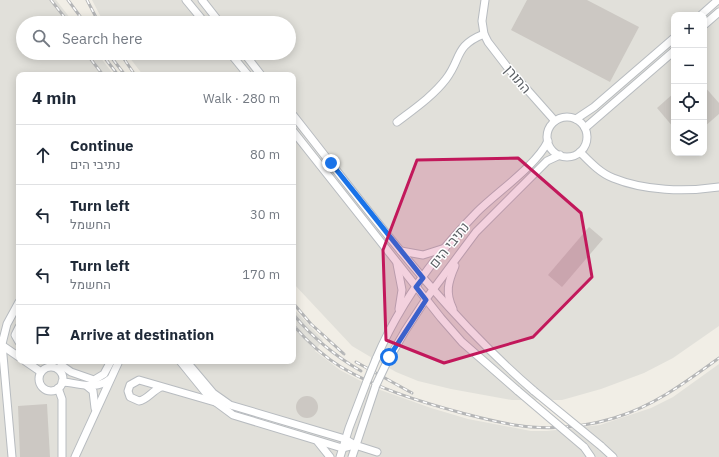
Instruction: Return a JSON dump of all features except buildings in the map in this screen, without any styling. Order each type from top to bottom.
[{"type":"street","points":[[186,0],[199,16]]},
{"type":"street","points":[[202,0],[215,16]]},
{"type":"street","points":[[397,122],[415,108],[446,79],[465,45],[472,39],[484,34],[482,14],[485,0]]},
{"type":"street","points":[[704,12],[718,0]]},
{"type":"street","points":[[707,22],[719,12]]},
{"type":"street","name":"התורן","points":[[484,34],[488,42],[508,68],[555,121]]},
{"type":"street","points":[[576,119],[594,107],[671,41]]},
{"type":"street","points":[[585,128],[671,54]]},
{"type":"street","points":[[236,60],[246,72]]},
{"type":"street","points":[[249,60],[259,72]]},
{"type":"street","points":[[565,117],[576,119],[585,128],[587,138],[584,148],[580,152],[571,156],[560,155],[552,150],[548,141],[549,130],[555,121],[565,117]]},
{"type":"street","points":[[296,119],[433,291],[460,322],[483,346],[534,391],[614,457]]},
{"type":"street","points":[[296,135],[426,300],[462,342],[584,447],[591,457]]},
{"type":"street","name":"נתיבי הים","points":[[340,457],[345,439],[367,381],[398,314],[416,287],[446,248],[477,212],[539,155],[548,141]]},
{"type":"street","points":[[580,152],[596,168],[607,175],[632,184],[696,190],[719,187]]},
{"type":"street","name":"נתיבי הים","points":[[352,457],[376,386],[386,364],[405,331],[426,300],[486,220],[548,161],[560,155]]},
{"type":"street","points":[[401,251],[423,255],[446,248]]},
{"type":"street","points":[[460,322],[449,301],[448,286],[463,250]]},
{"type":"street","points":[[397,262],[402,290],[398,314]]},
{"type":"street","points":[[12,457],[1,344],[7,324],[16,308]]},
{"type":"street","points":[[1,344],[16,355]]},
{"type":"street","points":[[29,364],[41,372]]},
{"type":"street","points":[[109,364],[104,374],[94,380],[71,372],[61,365],[47,364],[41,372],[39,378],[43,388],[52,391],[60,385],[101,385],[112,377]]},
{"type":"street","points":[[75,457],[118,364]]},
{"type":"street","points":[[183,364],[215,402],[233,415],[342,448],[355,445]]},
{"type":"street","points":[[189,364],[221,400],[238,408]]},
{"type":"street","points":[[61,365],[62,376],[60,385],[62,399],[62,457]]},
{"type":"street","points":[[87,386],[93,391],[95,399],[95,412]]},
{"type":"street","points":[[161,387],[345,439],[355,445],[377,452]]},
{"type":"street","points":[[316,440],[325,449],[330,457]]},
{"type":"highlighted area","points":[[518,158],[581,213],[592,277],[533,337],[444,363],[386,340],[383,250],[417,160]]},
{"type":"shaded area","points":[[0,0],[56,0],[69,16],[16,16],[16,60],[102,60],[112,72],[16,72],[16,364],[296,364],[296,311],[323,340],[315,351],[340,370],[372,387],[431,408],[468,419],[531,431],[547,431],[600,425],[651,408],[673,397],[719,364],[719,457],[0,457]]},
{"type":"shaded area","points":[[92,0],[719,0],[719,326],[673,358],[644,373],[601,389],[562,400],[512,400],[451,389],[418,381],[396,372],[352,346],[296,286],[296,72],[141,72],[131,60],[296,60],[296,16],[100,16]]},
{"type":"railway","points":[[51,0],[64,16]]},
{"type":"railway","points":[[68,0],[80,16]]},
{"type":"railway","points":[[87,0],[95,16]]},
{"type":"railway","points":[[91,60],[101,72]]},
{"type":"railway","points":[[106,60],[116,72]]},
{"type":"railway","points":[[113,60],[123,72]]},
{"type":"railway","points":[[125,60],[133,72]]},
{"type":"railway","points":[[296,306],[311,324],[344,354]]},
{"type":"railway","points":[[296,317],[324,346],[361,371]]},
{"type":"railway","points":[[296,328],[328,358],[341,367],[370,382],[400,394],[447,409],[496,422],[541,428],[583,425],[604,421],[629,413],[656,400],[719,358]]},
{"type":"railway","points":[[356,362],[412,393]]},
{"type":"route","points":[[331,163],[423,278],[416,287],[426,300],[389,357]]}]
